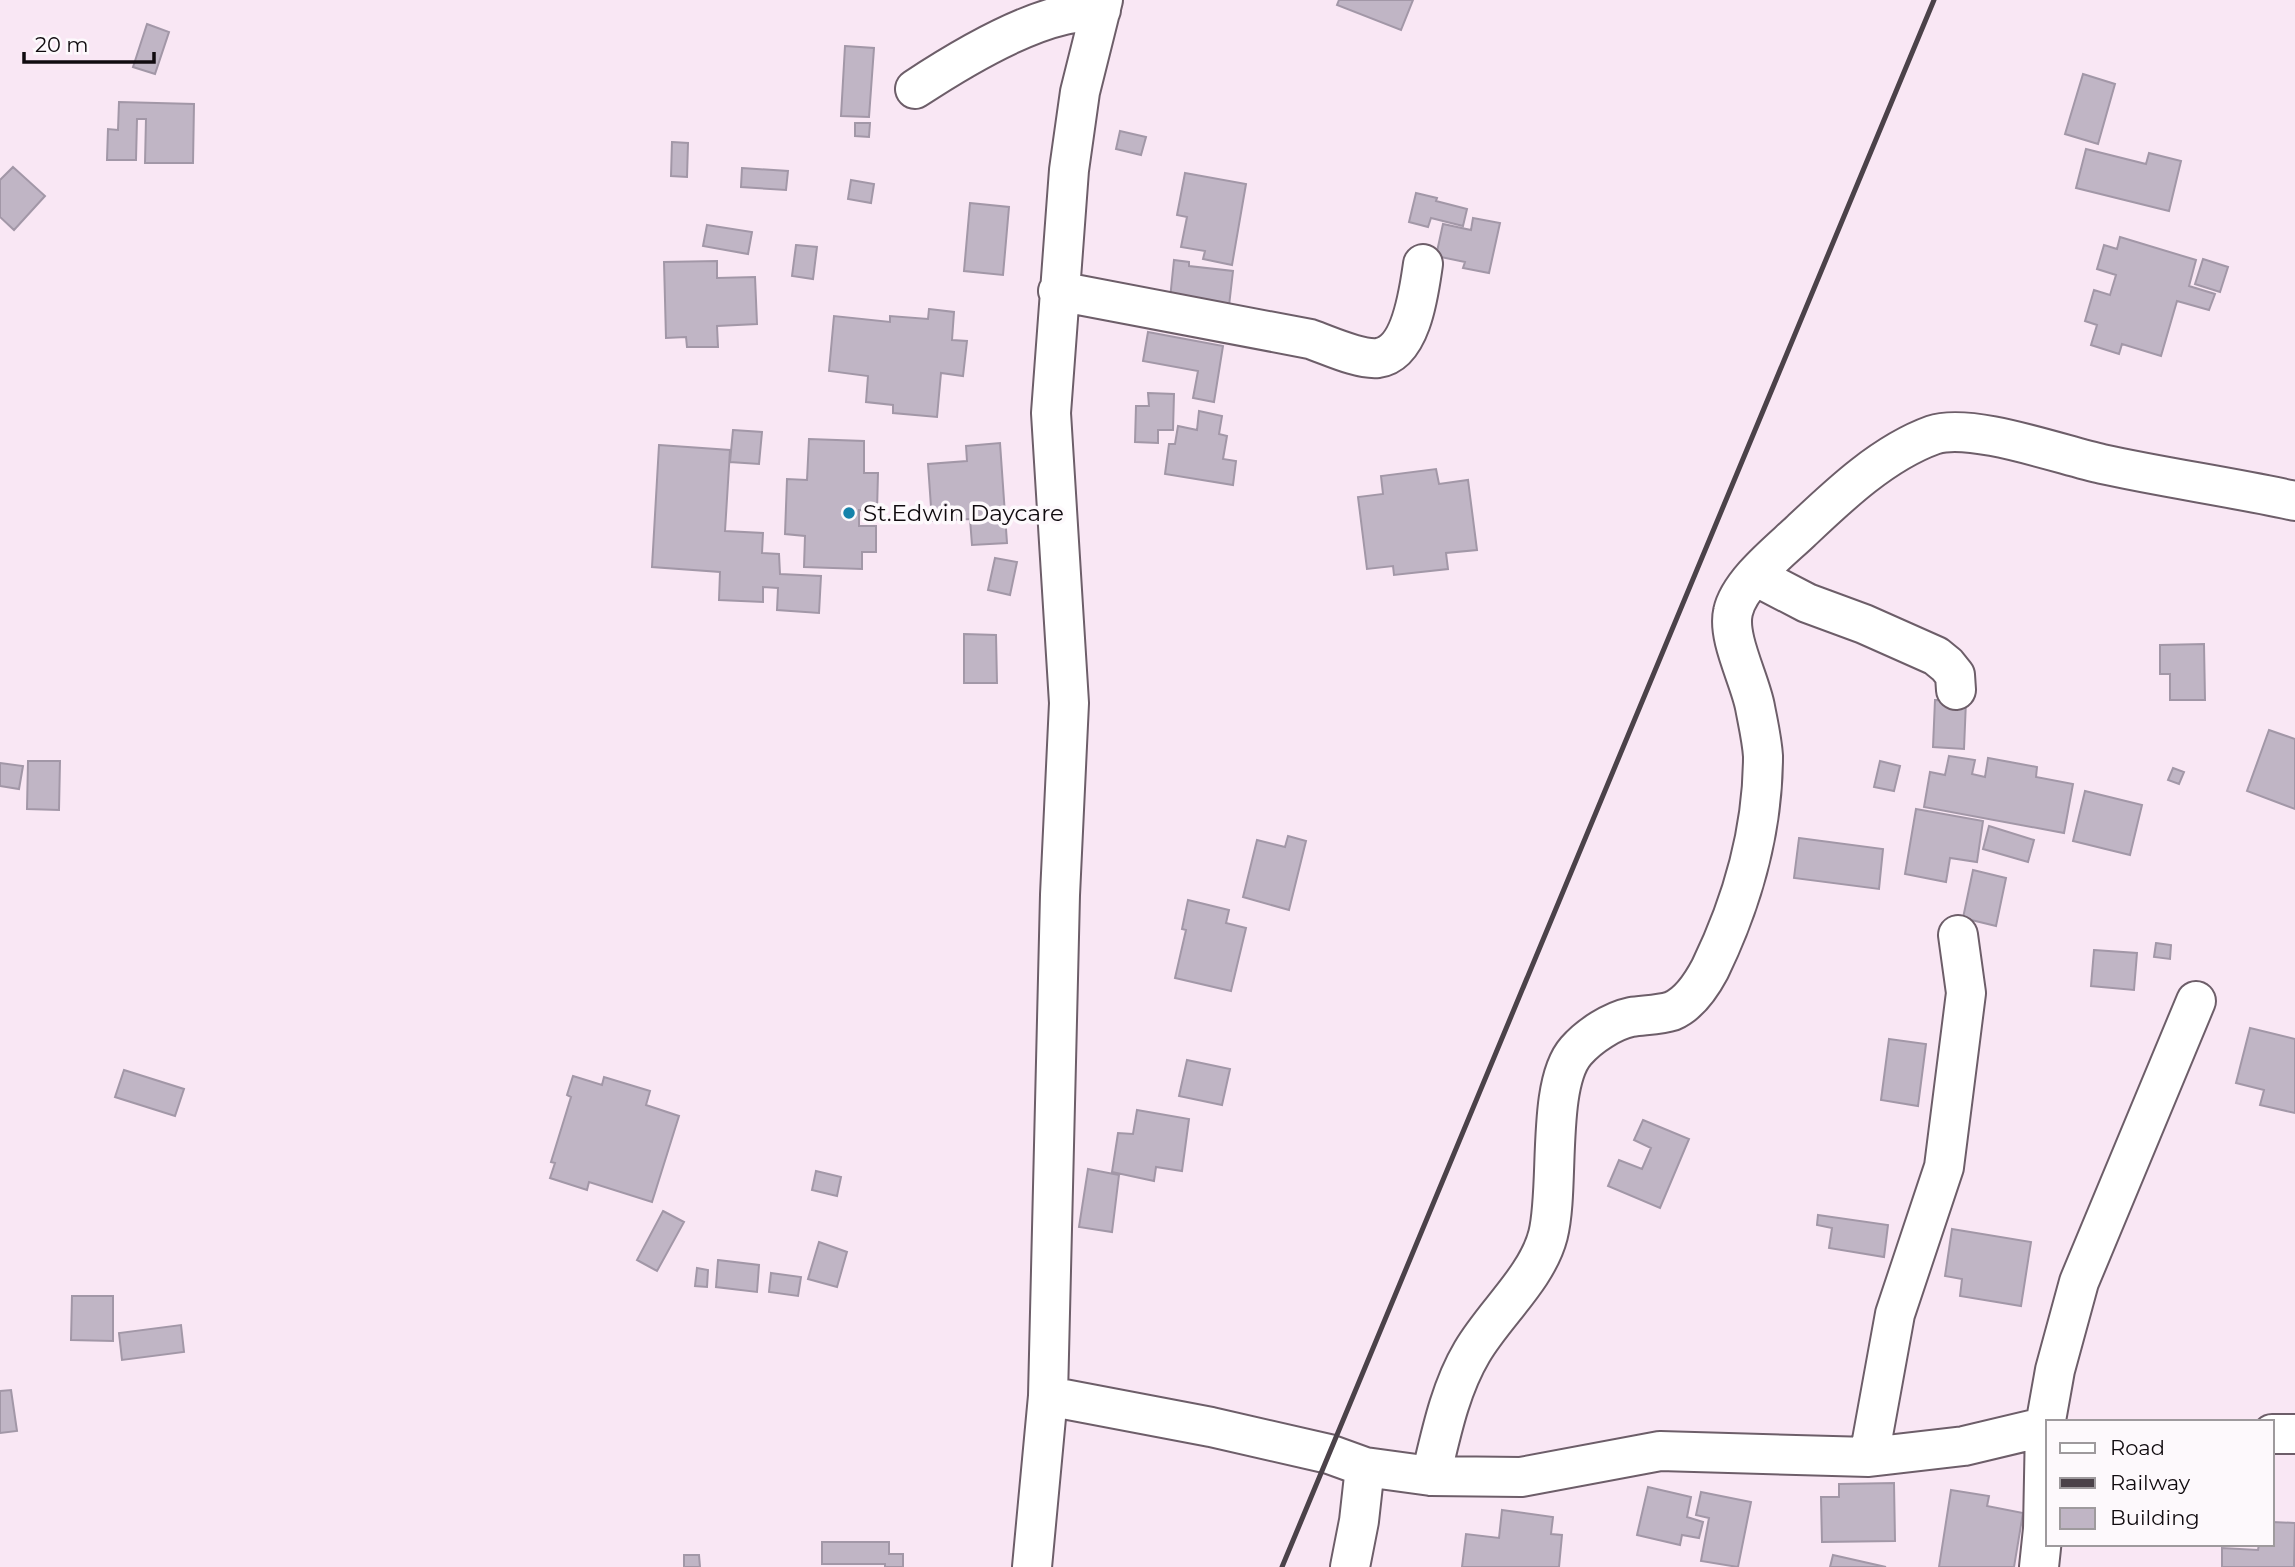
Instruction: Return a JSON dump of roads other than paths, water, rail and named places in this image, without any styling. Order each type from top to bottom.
[{"type":"street","points":[[915,89],[938,73],[1018,31],[1102,5],[1080,92],[1069,170],[1051,413],[1069,703],[1060,895],[1048,1396],[1032,1567]]},
{"type":"street","points":[[1058,291],[1310,339],[1346,352],[1376,358],[1388,355],[1396,348],[1416,312],[1423,264]]},
{"type":"street","points":[[1431,1476],[1444,1419],[1471,1353],[1538,1260],[1548,1234],[1561,1078],[1570,1060],[1575,1052],[1603,1029],[1624,1018],[1672,1010],[1694,994],[1707,974],[1740,892],[1758,831],[1763,753],[1754,700],[1734,635],[1733,612],[1743,591],[1755,576],[1827,507],[1887,458],[1936,434],[1970,433],[2100,464],[2295,501]]},
{"type":"street","points":[[1755,576],[1807,603],[1864,624],[1936,656],[1955,676],[1956,690]]},
{"type":"street","points":[[1869,1457],[1895,1314],[1944,1167],[1966,993],[1958,935]]},
{"type":"street","points":[[2047,1420],[2055,1370],[2079,1282],[2196,1001]]},
{"type":"street","points":[[1048,1396],[1211,1427],[1329,1454],[1364,1467],[1431,1476],[1521,1477],[1660,1451],[1869,1457],[1964,1446],[2046,1426],[2043,1529],[2039,1567]]},
{"type":"street","points":[[2274,1434],[2295,1434]]},
{"type":"street","points":[[1350,1567],[1359,1521],[1364,1467]]},
{"type":"railway","points":[[1282,1567],[1934,0]]},
{"type":"place","name":"St.Edwin Daycare","points":[[849,513]]}]
